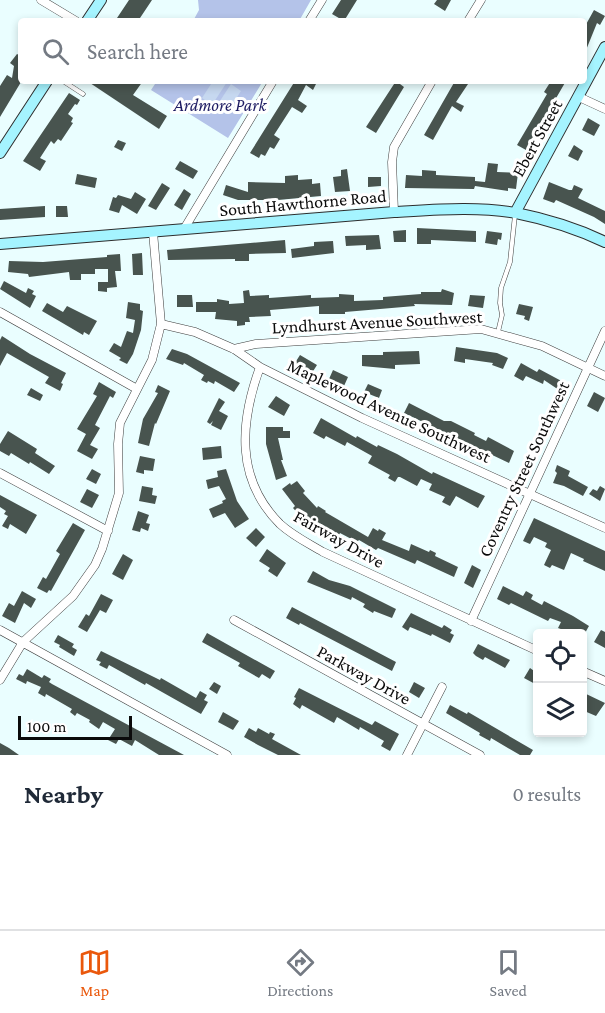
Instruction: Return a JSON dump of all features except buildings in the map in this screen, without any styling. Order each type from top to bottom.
[{"type":"main road","points":[[89,18],[101,0]]},
{"type":"main road","name":"Ebert Street","points":[[587,82],[605,47]]},
{"type":"main road","points":[[0,153],[45,84]]},
{"type":"main road","name":"Ebert Street","points":[[515,213],[586,84]]},
{"type":"main road","name":"South Hawthorne Road","points":[[0,244],[451,209],[515,213],[550,222],[605,242]]},
{"type":"street","points":[[41,0],[71,18]]},
{"type":"street","points":[[311,18],[322,0]]},
{"type":"street","points":[[470,18],[481,0]]},
{"type":"street","points":[[184,229],[271,84]]},
{"type":"street","points":[[394,212],[392,162],[394,147],[430,84]]},
{"type":"street","points":[[579,97],[605,109]]},
{"type":"street","points":[[0,680],[23,642],[60,609],[84,581],[94,565],[108,531],[119,493],[120,423],[152,360],[161,324],[153,231]]},
{"type":"street","points":[[0,312],[137,389]]},
{"type":"street","name":"Maplewood Avenue Southwest","points":[[161,324],[195,332],[234,350],[260,367],[362,418],[605,528]]},
{"type":"street","name":"Lyndhurst Avenue Southwest","points":[[234,350],[256,344],[481,329],[542,346],[605,376]]},
{"type":"street","name":"Coventry Street Southwest","points":[[471,621],[605,331]]},
{"type":"street","name":"Fairway Drive","points":[[260,367],[251,393],[245,445],[252,479],[271,513],[290,532],[309,544],[533,649]]},
{"type":"street","points":[[0,472],[108,531]]},
{"type":"street","name":"Parkway Drive","points":[[234,620],[480,755]]},
{"type":"street","points":[[0,630],[227,755]]},
{"type":"street","points":[[587,673],[605,681]]},
{"type":"street","points":[[407,755],[442,687]]},
{"type":"lane","points":[[67,84],[82,94]]},
{"type":"lane","points":[[498,332],[502,315],[501,288],[510,262],[515,213]]},
{"type":"green space","points":[[198,0],[311,0],[301,18],[195,18],[199,10]]},
{"type":"green space","name":"Ardmore Park","points":[[155,84],[261,84],[228,138],[151,90]]},
{"type":"green space","points":[[211,84],[226,84],[212,105],[202,98]]},
{"type":"green space","points":[[231,84],[241,91],[226,114],[216,107]]}]
